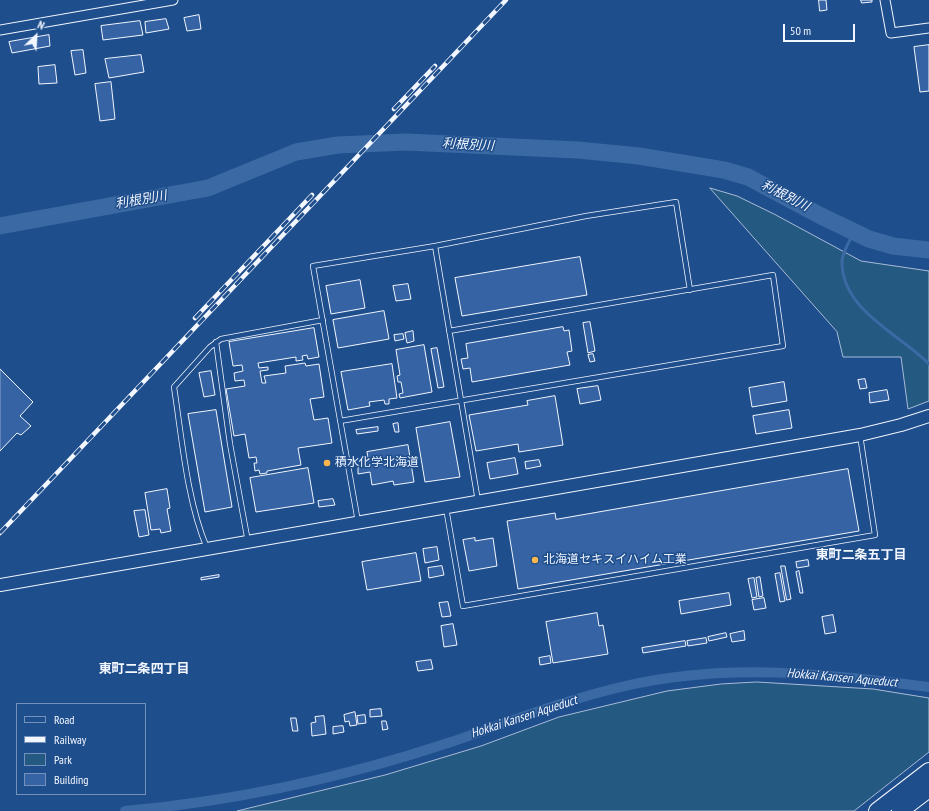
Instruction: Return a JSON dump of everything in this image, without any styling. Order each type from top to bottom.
[{"type":"highway","points":[[877,811],[929,771]]},
{"type":"highway","points":[[900,811],[929,789]]},
{"type":"street","points":[[0,30],[173,0]]},
{"type":"street","points":[[885,0],[891,33],[929,28]]},
{"type":"street","points":[[0,585],[860,435],[901,425],[929,416]]},
{"type":"lane","points":[[358,523],[313,266],[435,246],[586,216],[676,202],[690,290]]},
{"type":"lane","points":[[435,246],[478,502]]},
{"type":"lane","points":[[340,421],[783,346],[773,275],[449,331]]},
{"type":"lane","points":[[207,549],[199,529],[194,508],[174,388],[210,347],[221,339],[323,320]]},
{"type":"lane","points":[[216,342],[230,444],[248,542]]},
{"type":"lane","points":[[446,508],[463,606],[875,535],[860,435]]},
{"type":"green space","points":[[710,188],[737,196],[774,214],[861,261],[929,271],[929,401],[908,409],[901,357],[843,357],[837,332]]},
{"type":"green space","points":[[757,682],[873,689],[929,698],[929,752],[854,811],[237,811],[385,775],[481,746],[559,717],[667,691],[721,684]]},
{"type":"building","points":[[819,0],[826,0],[827,10],[820,11]]},
{"type":"building","points":[[861,0],[872,0],[872,2],[862,3]]},
{"type":"building","points":[[199,15],[201,29],[187,31],[184,18]]},
{"type":"building","points":[[166,19],[169,29],[146,33],[145,22]]},
{"type":"building","points":[[140,21],[143,35],[103,40],[101,26]]},
{"type":"building","points":[[49,35],[50,46],[12,53],[9,42]]},
{"type":"building","points":[[929,45],[929,91],[920,92],[914,47]]},
{"type":"building","points":[[83,50],[86,73],[75,75],[71,51]]},
{"type":"building","points":[[141,55],[144,72],[109,78],[105,59]]},
{"type":"building","points":[[55,65],[57,83],[39,84],[38,67]]},
{"type":"building","points":[[111,82],[115,119],[100,121],[95,84]]},
{"type":"building","points":[[580,257],[587,295],[462,316],[455,278]]},
{"type":"building","points":[[360,280],[365,308],[331,314],[326,286]]},
{"type":"building","points":[[408,284],[411,299],[396,301],[393,286]]},
{"type":"building","points":[[384,311],[389,339],[338,348],[333,320]]},
{"type":"building","points":[[590,322],[595,351],[588,353],[583,323]]},
{"type":"building","points":[[563,327],[564,331],[569,330],[572,351],[567,352],[570,365],[472,382],[470,368],[463,369],[461,359],[468,358],[466,344]]},
{"type":"building","points":[[314,328],[319,357],[308,359],[307,355],[302,356],[303,360],[296,361],[296,357],[258,363],[259,368],[268,367],[268,370],[260,371],[262,383],[266,383],[264,376],[286,373],[285,366],[305,363],[306,366],[319,364],[324,397],[310,399],[314,420],[328,418],[332,443],[298,448],[301,465],[267,471],[267,473],[260,474],[259,470],[255,471],[254,463],[257,463],[256,457],[249,458],[245,434],[234,436],[226,389],[245,386],[244,380],[235,381],[234,373],[243,371],[242,365],[233,366],[229,342]]},
{"type":"building","points":[[413,331],[414,341],[407,343],[405,333]]},
{"type":"building","points":[[403,334],[404,339],[395,341],[394,335]]},
{"type":"building","points":[[424,345],[432,392],[400,398],[399,394],[403,393],[401,382],[398,382],[397,376],[400,375],[396,350]]},
{"type":"building","points":[[437,348],[444,387],[438,388],[431,349]]},
{"type":"building","points":[[593,354],[595,361],[590,362],[588,355]]},
{"type":"building","points":[[392,364],[397,398],[389,399],[389,404],[385,404],[384,400],[369,402],[370,406],[348,410],[341,372]]},
{"type":"building","points":[[0,369],[33,402],[20,416],[31,426],[21,435],[17,433],[0,451]]},
{"type":"building","points":[[211,371],[215,395],[204,397],[199,373]]},
{"type":"building","points":[[865,379],[867,388],[860,389],[858,380]]},
{"type":"building","points":[[784,382],[787,401],[752,407],[749,388]]},
{"type":"building","points":[[598,386],[601,400],[580,404],[577,389]]},
{"type":"building","points":[[887,390],[889,400],[870,403],[869,393]]},
{"type":"building","points":[[555,396],[563,445],[519,452],[518,444],[476,451],[469,415],[528,405],[527,401]]},
{"type":"building","points":[[216,410],[232,507],[205,512],[188,414]]},
{"type":"building","points":[[789,410],[792,428],[756,434],[753,416]]},
{"type":"building","points":[[450,422],[460,477],[425,482],[416,428]]},
{"type":"building","points":[[398,423],[399,432],[395,432],[393,424]]},
{"type":"building","points":[[378,427],[378,431],[357,434],[356,430]]},
{"type":"building","points":[[408,445],[414,482],[394,485],[393,481],[372,485],[370,472],[358,474],[358,468],[363,460],[368,458],[367,452]]},
{"type":"building","points":[[515,458],[518,474],[490,479],[487,463]]},
{"type":"building","points":[[539,460],[541,466],[526,469],[525,462]]},
{"type":"building","points":[[308,468],[314,503],[256,512],[250,478]]},
{"type":"building","points":[[848,469],[859,531],[518,589],[507,521],[555,513],[556,519]]},
{"type":"building","points":[[167,489],[170,508],[167,509],[171,531],[161,533],[160,529],[151,530],[145,493]]},
{"type":"building","points":[[333,499],[335,505],[319,507],[318,501]]},
{"type":"building","points":[[145,510],[149,535],[139,537],[134,511]]},
{"type":"building","points":[[475,538],[475,541],[493,538],[497,566],[469,571],[463,540]]},
{"type":"building","points":[[437,547],[439,560],[425,563],[423,549]]},
{"type":"building","points":[[416,553],[421,581],[367,590],[362,562]]},
{"type":"building","points":[[808,560],[809,566],[797,568],[796,562]]},
{"type":"building","points":[[442,566],[444,575],[429,578],[428,568]]},
{"type":"building","points":[[781,566],[785,566],[791,599],[787,600]]},
{"type":"building","points":[[799,571],[803,593],[800,593],[796,572]]},
{"type":"building","points":[[780,573],[785,601],[780,602],[775,574]]},
{"type":"building","points":[[219,575],[219,577],[201,580],[201,578]]},
{"type":"building","points":[[760,577],[763,596],[759,597],[756,578]]},
{"type":"building","points":[[754,578],[757,597],[752,598],[748,579]]},
{"type":"building","points":[[729,593],[731,605],[681,614],[679,601]]},
{"type":"building","points":[[764,598],[766,608],[754,610],[752,600]]},
{"type":"building","points":[[448,602],[451,616],[442,617],[439,603]]},
{"type":"building","points":[[597,613],[599,626],[603,625],[608,654],[553,663],[546,622]]},
{"type":"building","points":[[833,615],[836,632],[825,634],[822,617]]},
{"type":"building","points":[[453,624],[457,645],[444,647],[441,626]]},
{"type":"building","points":[[744,631],[745,640],[732,642],[730,634]]},
{"type":"building","points":[[726,633],[727,637],[709,641],[708,637]]},
{"type":"building","points":[[706,638],[707,643],[688,646],[687,641]]},
{"type":"building","points":[[685,641],[686,646],[643,653],[642,648]]},
{"type":"building","points":[[550,656],[551,663],[540,665],[539,658]]},
{"type":"building","points":[[431,660],[433,669],[418,671],[416,662]]},
{"type":"building","points":[[381,709],[382,716],[370,717],[370,710]]},
{"type":"building","points":[[355,712],[357,725],[350,726],[349,721],[345,722],[344,715]]},
{"type":"building","points":[[365,715],[366,723],[358,724],[357,716]]},
{"type":"building","points":[[324,716],[326,734],[312,736],[311,723],[316,722],[315,717]]},
{"type":"building","points":[[291,718],[296,718],[298,731],[293,731]]},
{"type":"building","points":[[382,721],[386,721],[388,729],[383,730]]},
{"type":"building","points":[[343,726],[344,732],[333,734],[333,727]]},
{"type":"waterway","name":"利根別川","points":[[0,226],[208,188],[296,152],[338,145],[406,142],[578,150],[639,156],[724,170],[748,177],[821,216],[869,239],[893,246],[929,250]]},
{"type":"waterway","points":[[854,232],[845,250],[842,261],[844,278],[851,294],[874,320],[929,364]]},
{"type":"waterway","name":"Hokkai Kansen Aqueduct","points":[[125,811],[207,801],[328,777],[408,756],[580,698],[625,686],[664,679],[702,674],[739,672],[777,673],[852,678],[929,687]]},
{"type":"railway","points":[[0,533],[506,0]]},
{"type":"railway","points":[[394,109],[435,66]]},
{"type":"railway","points":[[195,318],[312,195]]},
{"type":"place","name":"積水化学北海道","points":[[327,463]]},
{"type":"place","name":"北海道セキスイハイム工業","points":[[535,560]]},
{"type":"district","name":"東町二条五丁目","points":[[861,555]]},
{"type":"district","name":"東町二条四丁目","points":[[144,669]]}]
